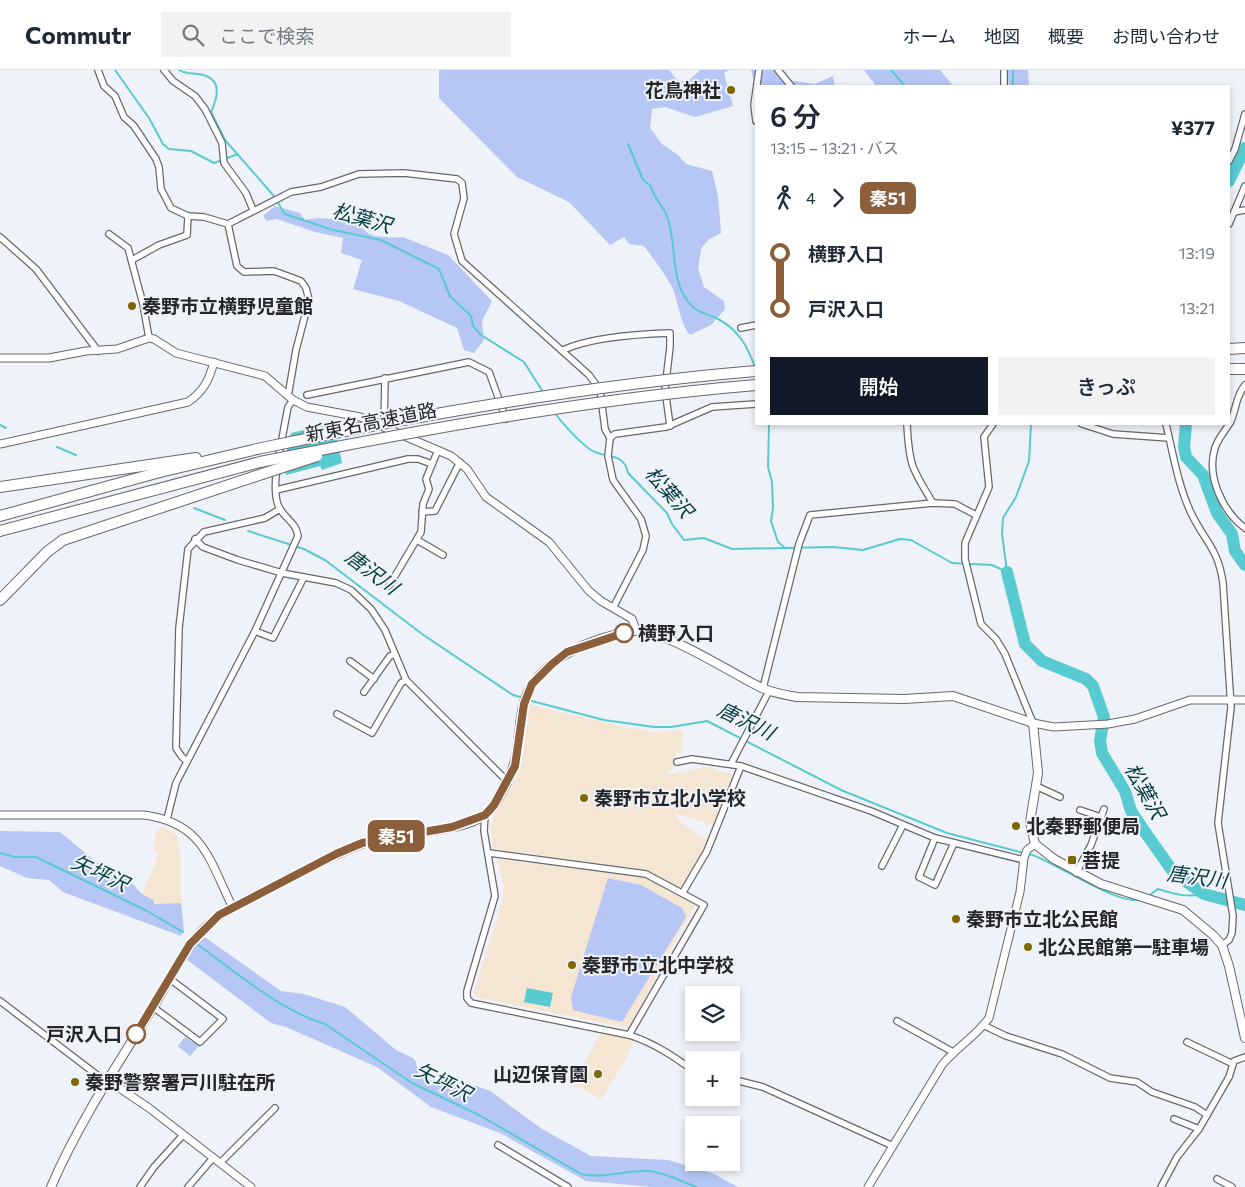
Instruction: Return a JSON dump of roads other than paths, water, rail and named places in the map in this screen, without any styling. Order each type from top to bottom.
[{"type":"highway","points":[[1230,349],[1245,348]]},
{"type":"highway","points":[[1230,369],[1245,369]]},
{"type":"highway","name":"新東名高速道路","points":[[0,516],[160,472],[257,449],[480,406],[626,385],[755,370]]},
{"type":"highway","name":"新東名高速道路","points":[[0,530],[260,462],[366,441],[539,410],[755,385]]},
{"type":"highway","points":[[0,600],[47,552],[63,540],[366,441]]},
{"type":"highway","points":[[0,487],[257,449]]},
{"type":"main road","points":[[51,1187],[105,1081],[153,1007],[190,944],[219,915],[336,854],[362,843],[452,827],[485,815],[494,805],[508,782],[519,752],[524,704],[528,692],[538,676],[567,652],[636,630],[650,632],[690,650],[766,689],[797,697],[904,699],[953,696],[1033,723],[1038,761],[1030,822],[1035,844],[1043,852],[1076,873],[1101,884],[1182,910],[1194,917],[1222,945],[1229,966],[1245,1038]]},
{"type":"street","points":[[98,70],[104,86],[115,96],[124,117],[134,126],[156,159],[165,200],[176,212],[188,216],[204,216],[228,224],[292,192],[321,187],[359,174],[404,173],[456,179],[462,183],[464,190],[454,229],[462,261],[546,338],[563,350],[600,390],[606,429],[610,438]]},
{"type":"street","points":[[164,70],[173,81],[185,87],[195,96],[205,109],[222,143],[224,161],[244,188],[253,210]]},
{"type":"street","points":[[757,85],[759,70]]},
{"type":"street","points":[[778,70],[790,85]]},
{"type":"street","points":[[1004,70],[1004,85]]},
{"type":"street","points":[[755,98],[755,113]]},
{"type":"street","points":[[1230,159],[1235,149],[1245,114]]},
{"type":"street","points":[[1230,222],[1245,186]]},
{"type":"street","points":[[1234,212],[1245,210]]},
{"type":"street","points":[[132,260],[159,245],[187,235],[188,216]]},
{"type":"street","points":[[167,819],[176,783],[255,631],[298,536],[297,527],[280,509],[276,490],[276,473],[281,434],[291,398],[296,350],[309,300],[306,288],[301,281],[274,270],[244,272],[237,266],[228,224]]},
{"type":"street","points":[[109,234],[128,248],[149,338]]},
{"type":"street","points":[[0,237],[36,269],[98,351]]},
{"type":"street","points":[[741,328],[755,326]]},
{"type":"street","points":[[563,350],[573,345],[622,337],[670,334],[665,384],[670,426]]},
{"type":"street","points":[[0,358],[49,358],[117,349],[154,338],[176,353],[265,376],[291,398],[307,407],[360,417],[384,426],[412,441],[438,450],[460,462],[486,497],[549,542],[589,591],[632,619],[636,630]]},
{"type":"street","points":[[0,444],[188,402],[199,394],[209,382],[214,362]]},
{"type":"street","points":[[307,394],[469,362],[489,372],[506,420]]},
{"type":"street","points":[[384,426],[385,378]]},
{"type":"street","points":[[1230,423],[1240,391],[1245,385]]},
{"type":"street","points":[[613,608],[643,550],[646,536],[642,520],[613,480],[607,449],[610,438],[615,434],[670,426],[712,407],[755,404]]},
{"type":"street","points":[[907,425],[909,461],[933,503]]},
{"type":"street","points":[[992,425],[984,436],[989,487],[965,543],[965,559],[981,624],[996,639],[1005,654],[1033,723],[1046,726],[1108,724],[1135,719],[1190,700],[1245,700]]},
{"type":"street","points":[[1085,425],[1113,434],[1169,438]]},
{"type":"street","points":[[1166,425],[1181,490],[1199,529],[1220,563],[1231,699],[1218,823],[1232,898],[1233,916],[1232,933],[1229,940],[1222,945]]},
{"type":"street","points":[[1229,425],[1217,443],[1213,458],[1222,502],[1245,528]]},
{"type":"street","points":[[389,586],[421,532],[422,504],[429,489],[426,479],[438,450]]},
{"type":"street","points":[[276,490],[408,459],[418,459],[432,464]]},
{"type":"street","points":[[422,512],[434,511],[460,462]]},
{"type":"street","points":[[731,764],[766,689],[798,547],[807,518],[814,514],[933,503],[955,504],[976,515]]},
{"type":"street","points":[[187,761],[178,753],[176,748],[179,628],[188,549],[195,539],[204,532],[265,518],[280,509]]},
{"type":"street","points":[[195,539],[203,547],[282,573],[336,582],[351,590],[371,608],[385,630],[406,680],[508,782]]},
{"type":"street","points":[[416,540],[443,555]]},
{"type":"street","points":[[255,631],[273,638],[304,577]]},
{"type":"street","points":[[364,692],[390,656],[395,654]]},
{"type":"street","points":[[350,662],[374,679]]},
{"type":"street","points":[[337,714],[372,733],[401,683],[406,680]]},
{"type":"street","points":[[677,762],[692,759],[741,766],[871,811],[935,838],[1024,859]]},
{"type":"street","points":[[684,892],[707,851],[741,766]]},
{"type":"street","points":[[1036,786],[1060,796]]},
{"type":"street","points":[[1076,873],[1090,845],[1104,809]]},
{"type":"street","points":[[1080,810],[1101,817]]},
{"type":"street","points":[[0,814],[144,815],[167,819],[183,826],[202,846],[233,908]]},
{"type":"street","points":[[485,815],[484,831],[496,896],[467,991],[467,998],[471,1003],[630,1035],[665,1050],[685,1064]]},
{"type":"street","points":[[882,866],[903,825]]},
{"type":"street","points":[[935,838],[919,877],[935,885],[954,843]]},
{"type":"street","points":[[868,1187],[942,1065],[953,1052],[983,1025],[992,1009],[1022,886],[1024,859],[1027,850],[1035,844]]},
{"type":"street","points":[[489,853],[646,874],[684,892],[704,905],[630,1035]]},
{"type":"street","points":[[153,1007],[200,1042],[223,1020],[170,979]]},
{"type":"street","points":[[0,1001],[105,1081],[112,1083],[149,1108],[250,1187]]},
{"type":"street","points":[[897,1021],[953,1052]]},
{"type":"street","points":[[983,1025],[1006,1036],[1062,1054],[1110,1078],[1137,1082],[1152,1092],[1195,1107],[1207,1115]]},
{"type":"street","points":[[1187,1042],[1233,1064]]},
{"type":"street","points":[[1161,1187],[1177,1157],[1199,1129],[1229,1077],[1234,1061],[1245,1057]]},
{"type":"street","points":[[740,1081],[763,1087],[893,1146]]},
{"type":"street","points":[[188,1187],[275,1108]]},
{"type":"street","points":[[1174,1119],[1199,1129]]},
{"type":"street","points":[[140,1187],[154,1166],[183,1134]]},
{"type":"street","points":[[498,1145],[568,1187]]},
{"type":"street","points":[[1218,1179],[1232,1187]]},
{"type":"waterway","points":[[115,70],[149,118],[163,144],[169,149],[191,151],[214,163],[238,154]]},
{"type":"waterway","name":"松葉沢","points":[[179,70],[206,76],[215,83],[217,93],[211,112],[225,140],[273,195],[285,214],[333,230],[381,240],[439,269],[450,296],[471,316],[473,326],[481,335],[524,362],[543,392]]},
{"type":"waterway","points":[[891,70],[904,85]]},
{"type":"waterway","points":[[1013,70],[1013,85]]},
{"type":"waterway","points":[[628,144],[643,180],[651,186],[667,216],[677,276],[680,288],[686,299],[696,310],[718,319],[732,328],[745,345],[755,367]]},
{"type":"waterway","points":[[1230,179],[1245,148]]},
{"type":"waterway","name":"松葉沢","points":[[555,413],[587,447],[596,453],[618,458],[622,461],[628,473],[667,513],[672,524],[684,540],[704,538],[732,549],[833,547],[863,550],[900,539],[911,540],[952,563],[992,565],[1007,572]]},
{"type":"waterway","name":"唐沢川","points":[[0,425],[6,428]]},
{"type":"waterway","points":[[769,425],[768,467],[772,482],[773,508],[771,521],[778,542],[784,547]]},
{"type":"waterway","points":[[1007,572],[1002,534],[1003,518],[1016,497],[1029,461],[1031,425]]},
{"type":"waterway","points":[[1186,425],[1184,447],[1186,457],[1203,475],[1217,513],[1232,534],[1235,551],[1245,565]]},
{"type":"waterway","name":"唐沢川","points":[[57,447],[76,455]]},
{"type":"waterway","name":"唐沢川","points":[[194,508],[225,520]]},
{"type":"waterway","name":"唐沢川","points":[[248,531],[304,549],[325,560],[422,634],[513,695],[524,698]]},
{"type":"waterway","name":"松葉沢","points":[[1007,572],[1025,644],[1042,661],[1086,679],[1093,686],[1104,717],[1100,741],[1102,753],[1125,791],[1131,811],[1174,873],[1204,894],[1245,905]]},
{"type":"waterway","name":"唐沢川","points":[[528,700],[604,720],[654,727],[671,727],[707,721],[841,790],[947,833],[1024,853]]},
{"type":"waterway","name":"矢坪沢","points":[[0,853],[15,857],[36,857],[145,910],[183,932]]},
{"type":"waterway","name":"唐沢川","points":[[1029,854],[1103,891],[1132,900],[1143,899]]},
{"type":"waterway","name":"唐沢川","points":[[1147,897],[1158,889],[1175,894],[1204,894]]},
{"type":"waterway","name":"矢坪沢","points":[[197,944],[275,1000],[308,1018],[325,1024],[412,1083],[479,1115],[581,1174],[598,1176],[648,1171],[667,1175],[697,1187]]},
{"type":"place","name":"花鳥神社","points":[[731,90]]},
{"type":"place","name":"秦野市立横野児童館","points":[[132,306]]},
{"type":"place","name":"横野入口","points":[[624,633]]},
{"type":"place","name":"秦野市立北小学校","points":[[584,798]]},
{"type":"place","name":"北秦野郵便局","points":[[1016,826]]},
{"type":"place","name":"菩提","points":[[1072,860]]},
{"type":"place","name":"秦野市立北公民館","points":[[956,919]]},
{"type":"place","name":"北公民館第一駐車場","points":[[1028,947]]},
{"type":"place","name":"秦野市立北中学校","points":[[572,965]]},
{"type":"place","name":"戸沢入口","points":[[136,1034]]},
{"type":"place","name":"山辺保育園","points":[[598,1074]]},
{"type":"place","name":"秦野警察署戸川駐在所","points":[[75,1082]]}]
